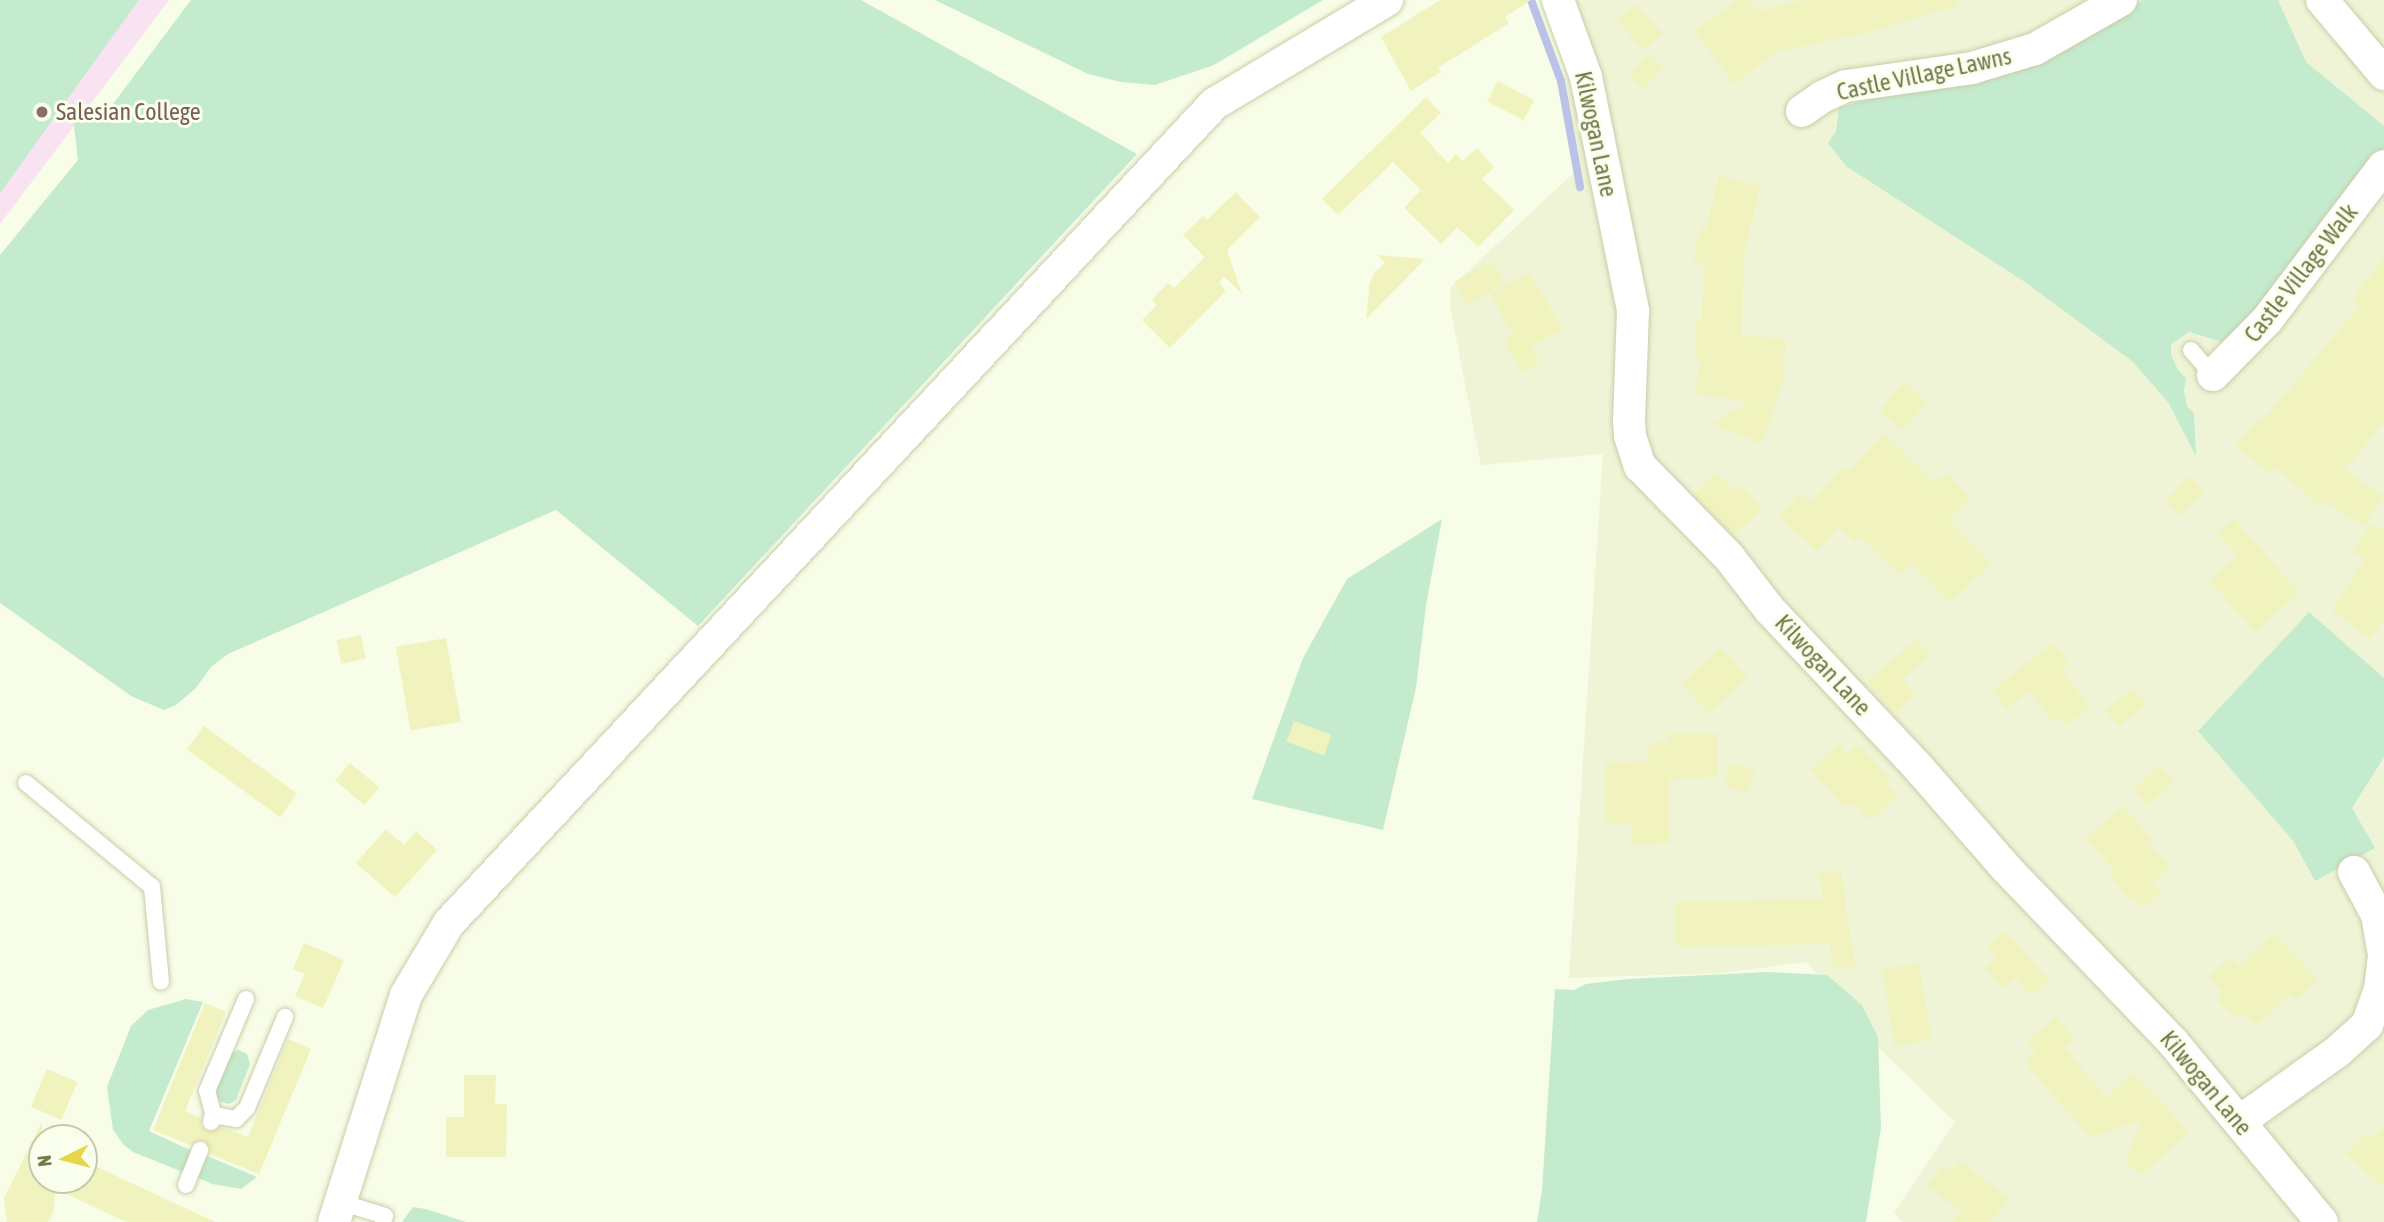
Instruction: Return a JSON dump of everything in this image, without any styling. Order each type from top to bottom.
[{"type":"street","points":[[337,1212],[406,995],[449,923],[1213,104],[1387,0]]},
{"type":"street","name":"Kilwogan Lane","points":[[1558,0],[1586,77],[1633,311],[1630,429],[1640,466],[1729,557],[1770,610],[1917,766],[2006,868],[2172,1041],[2322,1222]]},
{"type":"street","name":"Castle Village Lawns","points":[[1802,111],[1822,97],[1846,86],[1972,68],[2035,49],[2121,0]]},
{"type":"street","points":[[2322,0],[2384,74]]},
{"type":"street","name":"Castle Village Walk","points":[[2213,375],[2267,320],[2384,166]]},
{"type":"street","points":[[2239,1122],[2338,1051],[2367,1025],[2380,989],[2384,955],[2377,915],[2354,872]]},
{"type":"lane","points":[[2191,350],[2213,375]]},
{"type":"lane","points":[[26,783],[152,887],[156,895],[161,982]]},
{"type":"lane","points":[[246,999],[207,1091],[212,1121],[219,1116],[236,1119],[247,1108],[285,1017]]},
{"type":"lane","points":[[186,1185],[200,1150]]},
{"type":"lane","points":[[337,1212],[385,1216],[383,1222]]},
{"type":"shaded area","name":"Salesian College","points":[[0,0],[169,0],[0,224]]},
{"type":"shaded area","name":"Salesian College","points":[[0,0],[139,0],[0,193]]},
{"type":"shaded area","points":[[191,0],[861,0],[1137,154],[698,626],[556,510],[228,654],[211,667],[196,688],[176,705],[164,710],[131,696],[0,603],[0,255],[78,160],[73,117],[110,108]]},
{"type":"shaded area","points":[[935,0],[1323,0],[1214,65],[1155,85],[1121,82],[1088,74]]},
{"type":"shaded area","points":[[1556,0],[2384,0],[2384,1222],[1903,1222],[1894,1213],[1955,1122],[1881,1050],[1807,962],[1722,973],[1569,978],[1603,454],[1481,465],[1450,307],[1451,287],[1577,170]]},
{"type":"shaded area","points":[[2143,0],[2278,0],[2306,62],[2384,126],[2384,147],[2237,337],[2222,342],[2189,332],[2171,344],[2171,355],[2178,370],[2186,378],[2184,391],[2187,406],[2194,413],[2196,456],[2168,402],[2132,361],[2025,282],[1846,166],[1828,143],[1836,132],[1839,108],[2093,30]]},
{"type":"shaded area","points":[[1442,519],[1426,605],[1416,688],[1383,830],[1252,799],[1303,658],[1347,579]]},
{"type":"shaded area","points":[[2309,612],[2384,678],[2384,757],[2352,808],[2375,848],[2315,881],[2294,842],[2198,731]]},
{"type":"shaded area","points":[[1767,972],[1827,975],[1862,1005],[1878,1037],[1881,1128],[1866,1222],[1537,1222],[1542,1190],[1555,989],[1574,990],[1586,984],[1628,979]]},
{"type":"shaded area","points":[[186,999],[203,1002],[149,1131],[192,1151],[183,1172],[133,1152],[123,1144],[113,1130],[107,1087],[131,1026],[148,1010]]},
{"type":"shaded area","points":[[239,1050],[247,1054],[250,1064],[236,1100],[229,1104],[221,1102],[215,1096],[215,1091],[230,1054]]},
{"type":"shaded area","points":[[205,1155],[257,1177],[241,1189],[212,1184],[196,1177]]},
{"type":"shaded area","points":[[413,1207],[426,1209],[466,1222],[402,1222]]},
{"type":"building","points":[[1440,0],[1531,0],[1505,17],[1509,23],[1438,68],[1441,72],[1411,91],[1381,37]]},
{"type":"building","points":[[1738,0],[1750,0],[1758,11],[1802,0],[1956,0],[1957,5],[1870,32],[1777,52],[1733,84],[1695,31]]},
{"type":"building","points":[[1635,4],[1662,33],[1644,50],[1617,21]]},
{"type":"building","points":[[1648,54],[1663,66],[1644,89],[1629,77]]},
{"type":"building","points":[[1498,81],[1534,100],[1523,121],[1487,101]]},
{"type":"building","points":[[1426,97],[1441,113],[1420,133],[1448,163],[1456,154],[1463,161],[1477,148],[1494,167],[1482,179],[1514,210],[1478,247],[1457,227],[1441,244],[1404,208],[1421,190],[1393,162],[1338,215],[1322,199]]},
{"type":"building","points":[[1719,176],[1760,186],[1743,261],[1742,335],[1786,339],[1783,380],[1762,444],[1713,424],[1748,402],[1695,394],[1700,357],[1695,357],[1696,320],[1702,320],[1704,264],[1693,262],[1701,227],[1706,229]]},
{"type":"building","points":[[1236,192],[1260,217],[1227,250],[1242,294],[1224,276],[1219,283],[1226,291],[1170,348],[1142,320],[1157,305],[1152,300],[1168,283],[1174,288],[1205,257],[1183,235],[1203,216],[1207,220]]},
{"type":"building","points":[[1377,255],[1425,259],[1366,319],[1370,283],[1374,273],[1385,263]]},
{"type":"building","points":[[2384,257],[2384,422],[2345,470],[2384,496],[2364,526],[2325,501],[2320,507],[2276,468],[2271,474],[2235,446],[2258,420],[2261,422],[2361,305],[2352,299]]},
{"type":"building","points":[[1492,261],[1505,284],[1467,305],[1454,282]]},
{"type":"building","points":[[1529,272],[1562,329],[1531,347],[1540,362],[1522,372],[1504,340],[1513,335],[1490,294]]},
{"type":"building","points":[[1905,382],[1927,402],[1902,430],[1880,410]]},
{"type":"building","points":[[1885,434],[1935,483],[1946,473],[1971,498],[1948,521],[1991,564],[1950,603],[1911,564],[1900,575],[1861,536],[1855,542],[1839,527],[1817,551],[1779,516],[1801,492],[1811,502],[1844,468],[1848,472]]},
{"type":"building","points":[[1717,472],[1735,491],[1739,484],[1762,508],[1734,536],[1694,494]]},
{"type":"building","points":[[2190,476],[2205,491],[2180,516],[2165,501]]},
{"type":"building","points":[[2234,519],[2299,592],[2256,632],[2210,582],[2238,555],[2218,534]]},
{"type":"building","points":[[2370,524],[2382,531],[2384,528],[2384,619],[2370,638],[2332,610],[2364,560],[2352,552]]},
{"type":"building","points":[[361,635],[366,658],[342,664],[337,640]]},
{"type":"building","points":[[446,638],[461,722],[411,731],[396,647]]},
{"type":"building","points":[[1917,639],[1930,656],[1903,679],[1915,694],[1894,713],[1867,681]]},
{"type":"building","points":[[2053,643],[2069,663],[2061,669],[2090,707],[2067,725],[2061,717],[2053,723],[2029,692],[2006,709],[1992,690]]},
{"type":"building","points":[[1721,648],[1748,678],[1708,713],[1682,683]]},
{"type":"building","points":[[2133,688],[2146,704],[2119,726],[2106,710]]},
{"type":"building","points":[[1294,721],[1332,735],[1324,755],[1286,742]]},
{"type":"building","points":[[204,726],[297,794],[280,817],[187,749]]},
{"type":"building","points":[[1718,733],[1718,776],[1669,780],[1669,843],[1632,844],[1632,824],[1605,824],[1605,762],[1648,761],[1649,743],[1668,742],[1667,734]]},
{"type":"building","points":[[1839,744],[1847,754],[1859,744],[1891,780],[1887,783],[1898,796],[1870,820],[1858,807],[1844,805],[1810,769]]},
{"type":"building","points":[[350,763],[379,787],[364,805],[335,781]]},
{"type":"building","points":[[1731,763],[1755,771],[1747,794],[1724,786]]},
{"type":"building","points":[[2160,766],[2174,782],[2147,805],[2134,789]]},
{"type":"building","points":[[2122,806],[2153,840],[2149,843],[2170,867],[2153,882],[2162,892],[2143,908],[2134,898],[2131,900],[2109,875],[2114,870],[2086,838]]},
{"type":"building","points":[[386,829],[404,845],[416,831],[437,850],[395,897],[356,863]]},
{"type":"building","points":[[1841,870],[1855,966],[1833,969],[1829,944],[1676,947],[1676,902],[1823,899],[1819,874]]},
{"type":"building","points":[[2005,931],[2049,980],[2032,996],[2015,977],[2003,988],[1985,968],[1997,957],[1988,947]]},
{"type":"building","points":[[2273,933],[2318,979],[2296,1000],[2290,993],[2256,1026],[2242,1012],[2236,1019],[2216,998],[2222,991],[2209,977],[2230,957],[2239,966]]},
{"type":"building","points":[[304,943],[344,960],[323,1008],[295,996],[305,974],[293,969]]},
{"type":"building","points":[[1919,963],[1931,1040],[1895,1046],[1882,969]]},
{"type":"building","points":[[205,1003],[226,1012],[185,1111],[201,1118],[201,1126],[208,1132],[221,1127],[248,1137],[288,1039],[311,1049],[259,1174],[210,1154],[210,1148],[205,1141],[198,1140],[191,1145],[153,1130]]},
{"type":"building","points":[[2056,1017],[2075,1040],[2065,1048],[2106,1097],[2133,1072],[2189,1132],[2144,1173],[2131,1169],[2127,1159],[2141,1120],[2090,1138],[2024,1061],[2036,1051],[2027,1041]]},
{"type":"building","points":[[47,1069],[77,1082],[61,1120],[31,1107]]},
{"type":"building","points":[[464,1075],[496,1075],[495,1104],[507,1104],[506,1157],[446,1157],[446,1117],[464,1117]]},
{"type":"building","points":[[2384,1126],[2384,1188],[2346,1154],[2366,1133],[2372,1139]]},
{"type":"building","points":[[28,1150],[28,1194],[55,1194],[53,1213],[48,1222],[7,1222],[4,1198]]},
{"type":"building","points":[[1960,1161],[2009,1198],[1991,1222],[1954,1222],[1961,1211],[1927,1186],[1944,1165],[1953,1172]]},
{"type":"building","points":[[98,1168],[215,1222],[126,1222],[67,1194],[98,1194]]},
{"type":"waterway","points":[[1531,0],[1561,81],[1580,187]]},
{"type":"place","name":"Salesian College","points":[[42,112]]}]
